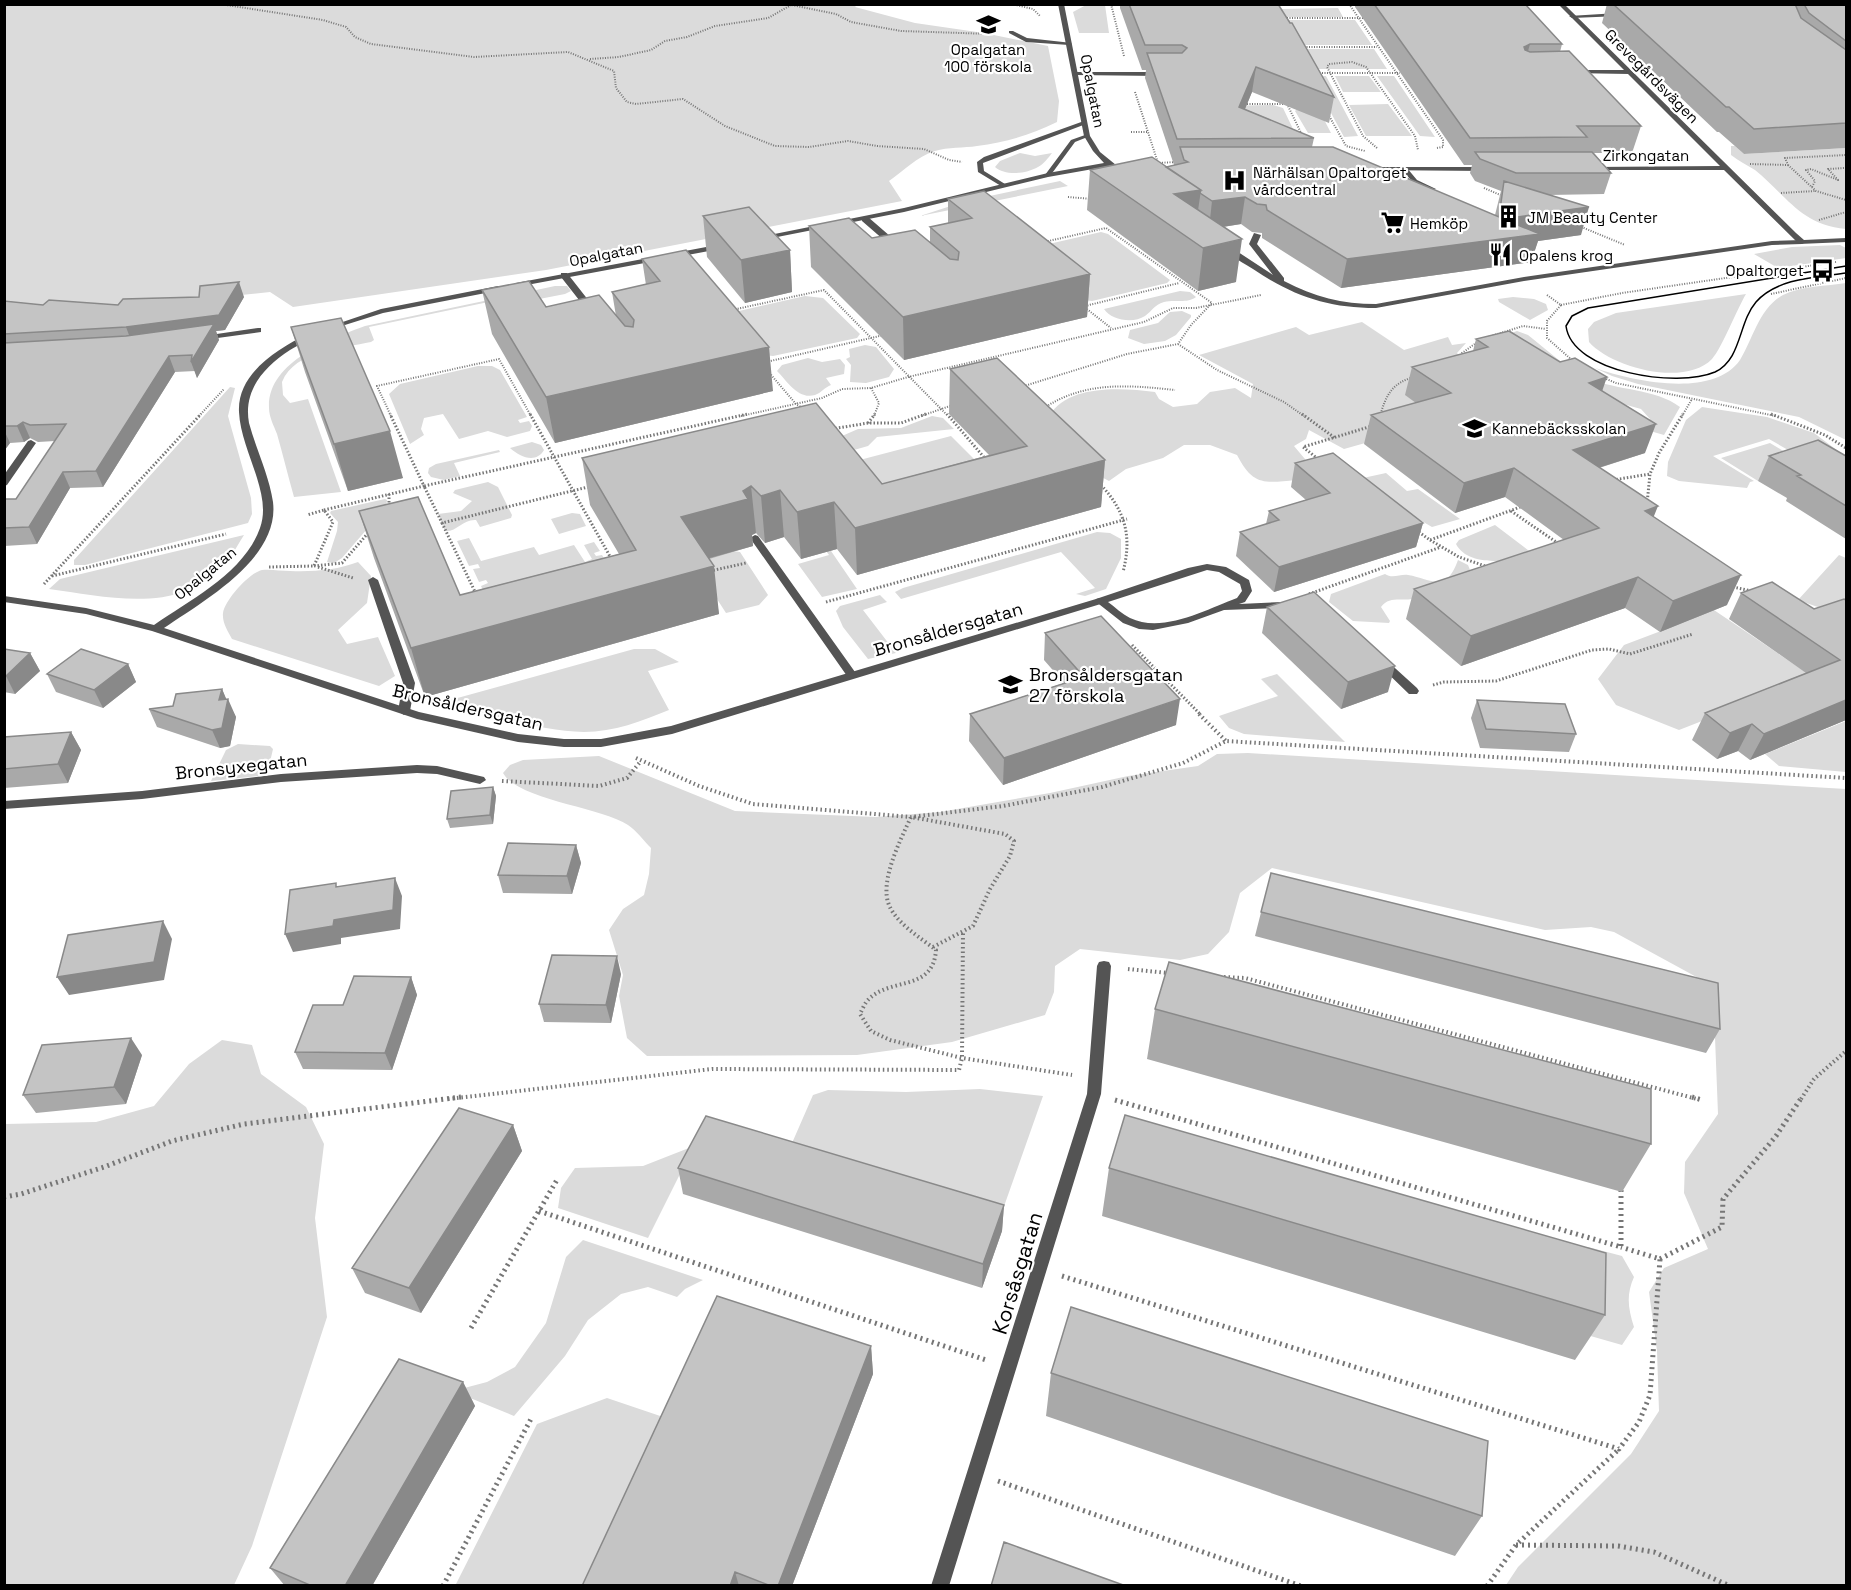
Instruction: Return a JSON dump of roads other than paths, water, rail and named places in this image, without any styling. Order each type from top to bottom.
[{"type":"street","name":"Opalgatan","points":[[1060,4],[1087,136],[1093,148],[1111,164]]},
{"type":"street","name":"Grevegårdsvägen","points":[[1560,4],[1724,168]]},
{"type":"street","points":[[1572,16],[1629,15]]},
{"type":"street","points":[[1011,32],[1026,40],[1069,43]]},
{"type":"street","points":[[1558,72],[1629,72]]},
{"type":"street","points":[[1076,75],[1169,74]]},
{"type":"street","points":[[1003,185],[981,172],[980,162],[1084,123]]},
{"type":"street","points":[[1048,175],[1073,141],[1087,136]]},
{"type":"street","points":[[749,241],[865,219],[1048,175],[1111,164],[1119,168]]},
{"type":"street","points":[[1724,168],[1802,242]]},
{"type":"street","name":"Zirkongatan","points":[[1582,169],[1724,168]]},
{"type":"street","points":[[1359,169],[1500,169]]},
{"type":"street","points":[[1405,170],[1415,182],[1437,191]]},
{"type":"street","points":[[865,219],[901,250]]},
{"type":"street","points":[[1257,235],[1253,244],[1290,290]]},
{"type":"street","points":[[1217,241],[1290,290],[1328,304],[1354,308],[1524,279],[1764,244],[1846,240]]},
{"type":"street","name":"Opalgatan","points":[[156,629],[238,567],[255,548],[265,529],[270,503],[242,410],[249,385],[267,363],[292,346],[320,332],[381,311],[726,245]]},
{"type":"street","points":[[564,275],[601,322]]},
{"type":"street","points":[[199,338],[258,330]]},
{"type":"street","points":[[4,483],[31,443]]},
{"type":"street","points":[[755,538],[851,674]]},
{"type":"street","name":"Bronsåldersgatan","points":[[4,599],[86,611],[156,629],[404,711],[518,738],[564,743],[601,743],[672,730],[851,674],[1101,601],[1192,570],[1207,567],[1221,569],[1245,582],[1247,591],[1241,600],[1165,626],[1150,627],[1128,622],[1101,601]]},
{"type":"street","points":[[373,580],[409,683],[404,711]]},
{"type":"street","points":[[1216,609],[1265,608],[1298,603]]},
{"type":"street","points":[[1371,652],[1413,691]]},
{"type":"street","name":"Bronsyxegatan","points":[[4,805],[142,795],[281,778],[417,769],[437,770],[480,780]]},
{"type":"street","name":"Korsåsgatan","points":[[940,1586],[1095,1086],[1104,966]]},
{"type":"tram line","points":[[1846,266],[1588,308],[1572,316],[1566,326],[1573,342],[1587,355],[1606,365],[1629,373],[1653,377],[1698,377],[1715,372],[1730,359],[1750,311],[1765,294],[1786,283],[1846,273]]},
{"type":"place","name":"Opalgatan 100 förskola","points":[[988,25]]},
{"type":"place","name":"Närhälsan Opaltorget vårdcentral","points":[[1235,181]]},
{"type":"place","name":"JM Beauty Center","points":[[1509,217]]},
{"type":"place","name":"Hemköp","points":[[1392,223]]},
{"type":"place","name":"Opalens krog","points":[[1501,255]]},
{"type":"place","name":"Opaltorget","points":[[1822,270]]},
{"type":"place","name":"Kannebäcksskolan","points":[[1474,428]]},
{"type":"place","name":"Bronsåldersgatan 27 förskola","points":[[1011,684]]}]
